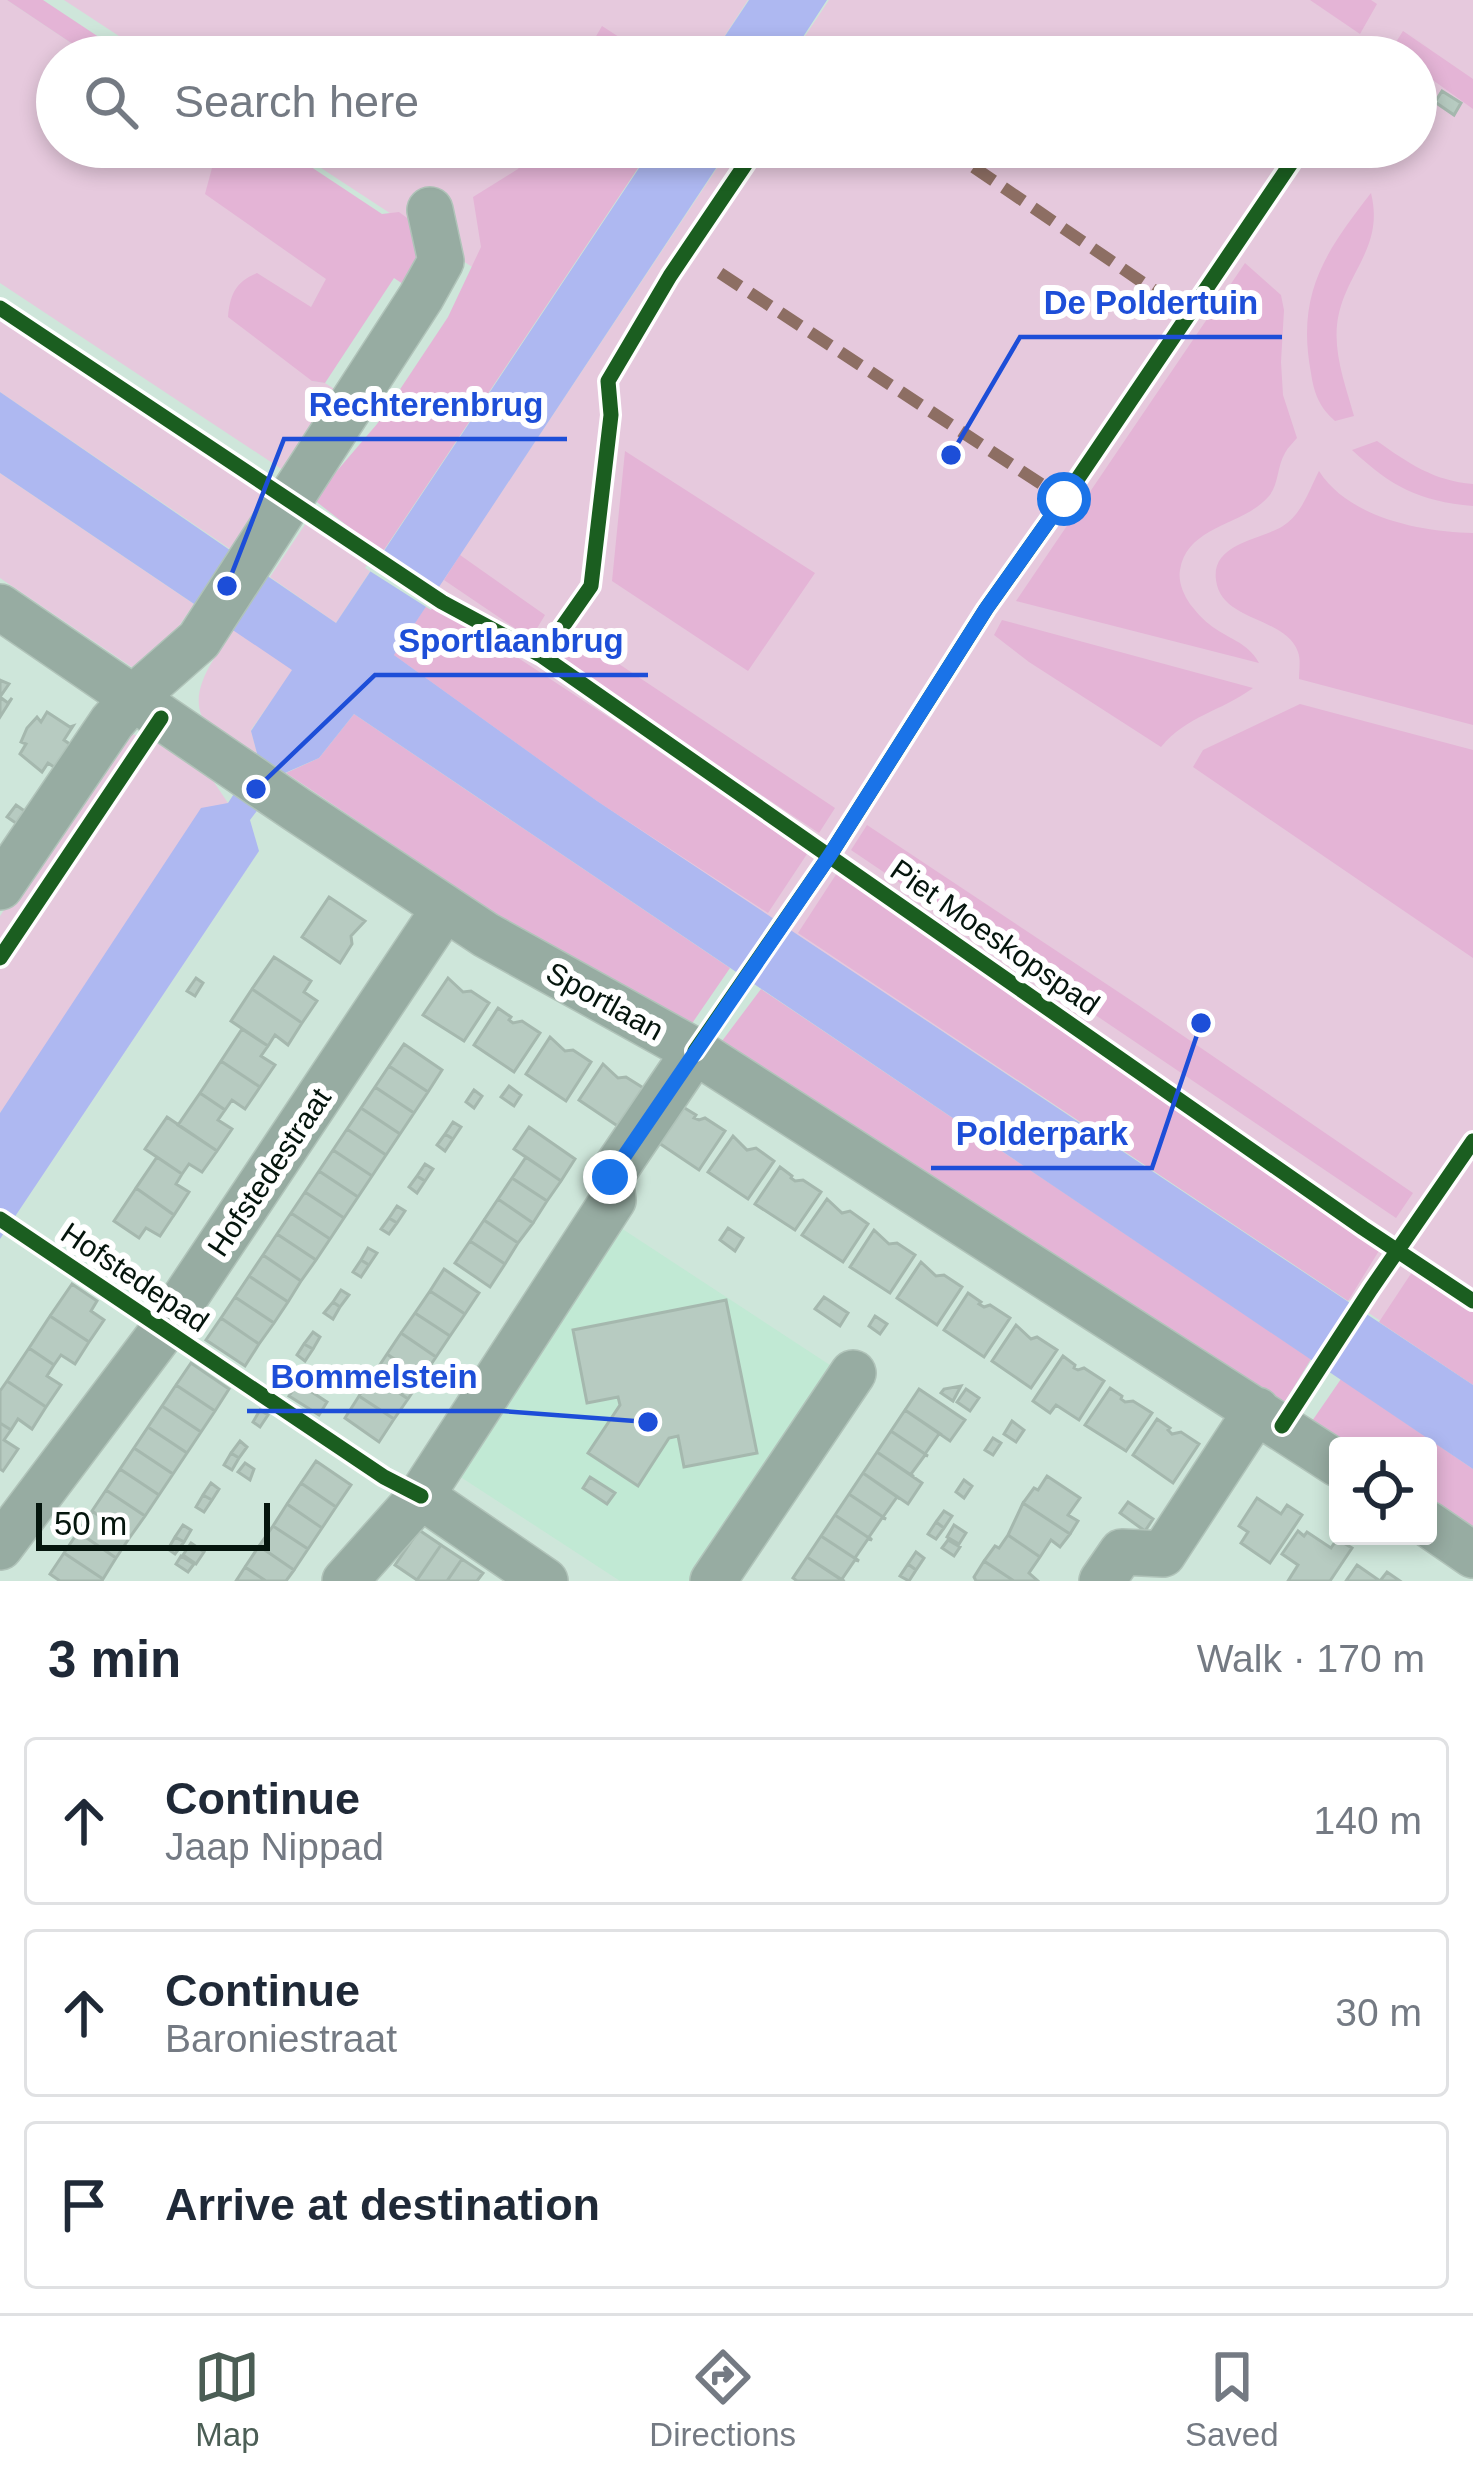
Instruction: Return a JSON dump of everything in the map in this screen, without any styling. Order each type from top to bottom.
[{"type":"street","points":[[0,887],[132,699],[199,640],[434,276],[441,261],[430,210]]},
{"type":"street","name":"Sportlaan","points":[[0,607],[486,935],[695,1051],[1329,1458]]},
{"type":"street","name":"Hofstedestraat","points":[[0,1547],[164,1329],[445,908]]},
{"type":"street","points":[[345,1581],[421,1496],[613,1200],[610,1177],[695,1051]]},
{"type":"street","points":[[713,1581],[853,1372]]},
{"type":"street","points":[[1102,1581],[1122,1552],[1170,1567],[1257,1410]]},
{"type":"street","points":[[421,1496],[545,1581]]},
{"type":"street","points":[[1437,1530],[1473,1555]]},
{"type":"shaded area","points":[[0,0],[7,0],[61,36],[36,36],[36,168],[212,168],[206,194],[327,279],[311,307],[312,381],[342,394],[289,474],[0,283]]},
{"type":"shaded area","points":[[7,0],[43,0],[97,36],[61,36]]},
{"type":"shaded area","points":[[64,0],[748,0],[725,36],[119,36]]},
{"type":"shaded area","points":[[829,0],[1473,0],[1473,1382],[387,664],[717,168],[1437,168],[1437,36],[805,36]]},
{"type":"shaded area","points":[[1310,0],[1371,0],[1377,4],[1360,34]]},
{"type":"shaded area","points":[[602,26],[617,36],[596,36]]},
{"type":"shaded area","points":[[1437,54],[1473,79],[1473,109],[1437,83]]},
{"type":"shaded area","points":[[212,168],[313,168],[382,214],[399,212],[422,229],[412,290],[394,278],[325,383],[312,381],[228,317],[230,302],[243,281],[257,273],[311,307],[326,279],[205,194]]},
{"type":"shaded area","points":[[321,168],[609,168],[524,301]]},
{"type":"shaded area","points":[[638,168],[382,553],[313,499],[377,424],[448,317],[481,247],[473,197],[518,169]]},
{"type":"shaded area","points":[[1371,193],[1374,213],[1368,246],[1337,325],[1339,360],[1354,416],[1335,421],[1314,387],[1307,345],[1311,297],[1328,255]]},
{"type":"shaded area","points":[[1245,263],[1281,295],[1283,395],[1297,438],[1282,458],[1269,496],[1193,544],[1185,555],[1180,583],[1199,614],[1249,650],[1259,663],[1016,601]]},
{"type":"shaded area","points":[[0,318],[271,493],[233,551],[0,392]]},
{"type":"shaded area","points":[[1377,441],[1434,475],[1473,484],[1473,506],[1407,490],[1352,450]]},
{"type":"shaded area","points":[[625,451],[815,573],[748,671],[612,581]]},
{"type":"shaded area","points":[[1319,471],[1332,487],[1367,511],[1431,530],[1473,533],[1473,725],[1299,679],[1299,655],[1291,640],[1241,612],[1220,594],[1216,580],[1221,558],[1239,544],[1290,521]]},
{"type":"shaded area","points":[[0,473],[194,604],[145,676],[0,578]]},
{"type":"shaded area","points":[[308,520],[375,564],[336,623],[270,577]]},
{"type":"shaded area","points":[[460,555],[545,615],[536,630],[525,635],[444,580]]},
{"type":"shaded area","points":[[430,600],[807,854],[768,913],[597,801],[394,655]]},
{"type":"shaded area","points":[[1002,620],[1253,688],[1182,728],[1161,747],[994,635]]},
{"type":"shaded area","points":[[234,629],[293,670],[251,730],[258,757],[219,735],[201,714],[200,689],[205,676]]},
{"type":"shaded area","points":[[577,636],[835,808],[819,833],[560,661]]},
{"type":"shaded area","points":[[1300,704],[1473,750],[1473,958],[1193,767],[1203,750]]},
{"type":"shaded area","points":[[354,714],[730,968],[693,1022],[672,1043],[286,773],[319,758]]},
{"type":"shaded area","points":[[124,731],[197,757],[228,803],[0,1113],[0,916]]},
{"type":"shaded area","points":[[867,825],[1413,1193],[1396,1218],[851,850]]},
{"type":"shaded area","points":[[837,873],[1385,1241],[1348,1301],[798,933]]},
{"type":"shaded area","points":[[761,989],[1311,1359],[1283,1405],[707,1061]]},
{"type":"shaded area","points":[[621,1228],[836,1369],[697,1581],[620,1581],[459,1476]]},
{"type":"shaded area","points":[[1418,1263],[1473,1300],[1473,1385],[1379,1322]]},
{"type":"shaded area","points":[[1341,1379],[1426,1437],[1330,1437],[1310,1424]]},
{"type":"shaded area","points":[[1437,1444],[1473,1469],[1473,1534],[1437,1509]]},
{"type":"water","points":[[749,0],[827,0],[804,36],[725,36]]},
{"type":"water","points":[[639,168],[716,168],[394,655],[597,801],[1473,1385],[1473,1469],[1437,1445],[1437,1437],[1426,1437],[354,714],[319,758],[285,773],[250,820],[259,851],[0,1239],[0,1113],[201,808],[228,803],[258,757],[251,731],[292,670],[0,473],[0,392],[336,623]]},
{"type":"pier","points":[[378,548],[443,591],[431,610],[365,568]]},
{"type":"pier","points":[[777,912],[791,921],[747,987],[734,977]]},
{"type":"pier","points":[[1356,1300],[1370,1309],[1325,1376],[1311,1367]]},
{"type":"building","points":[[1442,91],[1461,103],[1454,115],[1437,99]]},
{"type":"building","points":[[47,712],[73,726],[64,740],[71,745],[57,769],[48,763],[42,772],[20,754],[26,744],[21,742],[27,728],[37,717],[41,722]]},
{"type":"building","points":[[16,805],[29,814],[20,826],[7,817]]},
{"type":"building","points":[[329,897],[365,921],[351,936],[352,944],[340,963],[302,937]]},
{"type":"building","points":[[274,957],[311,981],[304,992],[317,1001],[302,1023],[252,989]]},
{"type":"building","points":[[196,978],[203,983],[195,996],[187,991]]},
{"type":"building","points":[[448,978],[463,992],[471,991],[489,1003],[464,1041],[423,1015]]},
{"type":"building","points":[[252,989],[302,1023],[288,1045],[275,1035],[268,1046],[231,1021]]},
{"type":"building","points":[[498,1008],[513,1023],[522,1021],[540,1033],[514,1072],[474,1045]]},
{"type":"building","points":[[242,1029],[268,1046],[261,1056],[275,1065],[260,1087],[221,1061]]},
{"type":"building","points":[[550,1037],[565,1051],[573,1050],[591,1062],[566,1101],[526,1074]]},
{"type":"building","points":[[404,1044],[442,1070],[428,1092],[389,1066]]},
{"type":"building","points":[[221,1061],[260,1087],[245,1109],[232,1100],[225,1110],[200,1093]]},
{"type":"building","points":[[603,1064],[618,1078],[626,1077],[645,1089],[619,1127],[579,1100]]},
{"type":"building","points":[[389,1066],[428,1092],[414,1113],[375,1087]]},
{"type":"building","points":[[509,1086],[521,1095],[514,1106],[501,1097]]},
{"type":"building","points":[[375,1087],[414,1113],[400,1134],[361,1108]]},
{"type":"building","points":[[474,1090],[482,1096],[474,1108],[466,1102]]},
{"type":"building","points":[[200,1093],[225,1110],[218,1120],[232,1129],[217,1151],[178,1125]]},
{"type":"building","points":[[683,1107],[694,1118],[705,1118],[725,1131],[699,1170],[659,1143]]},
{"type":"building","points":[[361,1108],[400,1134],[386,1155],[347,1129]]},
{"type":"building","points":[[167,1117],[217,1151],[202,1172],[189,1164],[182,1174],[145,1149]]},
{"type":"building","points":[[453,1122],[461,1127],[453,1139],[445,1134]]},
{"type":"building","points":[[529,1127],[575,1159],[561,1181],[514,1149]]},
{"type":"building","points":[[347,1129],[386,1155],[372,1176],[333,1150]]},
{"type":"building","points":[[445,1134],[453,1139],[445,1151],[437,1145]]},
{"type":"building","points":[[733,1136],[747,1150],[756,1148],[774,1161],[748,1199],[708,1172]]},
{"type":"building","points":[[333,1150],[372,1176],[358,1197],[319,1171]]},
{"type":"building","points":[[157,1157],[182,1174],[176,1184],[189,1192],[174,1215],[136,1188]]},
{"type":"building","points":[[526,1157],[561,1181],[547,1201],[512,1178]]},
{"type":"building","points":[[425,1164],[433,1169],[425,1181],[417,1176]]},
{"type":"building","points":[[780,1167],[795,1181],[803,1180],[821,1192],[795,1230],[755,1204]]},
{"type":"building","points":[[319,1171],[358,1197],[344,1218],[305,1192]]},
{"type":"building","points":[[417,1176],[425,1181],[417,1193],[409,1187]]},
{"type":"building","points":[[512,1178],[547,1201],[533,1223],[498,1199]]},
{"type":"building","points":[[136,1188],[174,1215],[160,1236],[146,1228],[139,1238],[114,1221]]},
{"type":"building","points":[[305,1192],[344,1218],[330,1239],[291,1213]]},
{"type":"building","points":[[498,1199],[533,1223],[518,1243],[484,1220]]},
{"type":"building","points":[[827,1199],[842,1213],[850,1211],[868,1224],[843,1262],[802,1235]]},
{"type":"building","points":[[397,1206],[405,1211],[397,1223],[389,1218]]},
{"type":"building","points":[[291,1213],[330,1239],[316,1260],[277,1234]]},
{"type":"building","points":[[389,1218],[397,1223],[389,1234],[381,1229]]},
{"type":"building","points":[[484,1220],[518,1243],[505,1264],[470,1241]]},
{"type":"building","points":[[728,1228],[743,1238],[735,1251],[720,1240]]},
{"type":"building","points":[[874,1230],[889,1244],[897,1243],[915,1255],[890,1293],[850,1267]]},
{"type":"building","points":[[277,1234],[316,1260],[301,1281],[263,1255]]},
{"type":"building","points":[[470,1241],[505,1264],[490,1287],[455,1263]]},
{"type":"building","points":[[368,1248],[377,1253],[369,1265],[361,1260]]},
{"type":"building","points":[[263,1255],[301,1281],[288,1302],[249,1276]]},
{"type":"building","points":[[361,1260],[369,1265],[361,1277],[353,1272]]},
{"type":"building","points":[[921,1262],[936,1276],[944,1275],[962,1287],[937,1325],[897,1298]]},
{"type":"building","points":[[444,1269],[479,1293],[465,1314],[430,1291]]},
{"type":"building","points":[[249,1276],[288,1302],[274,1323],[235,1297]]},
{"type":"building","points":[[72,1284],[97,1301],[91,1311],[104,1320],[89,1342],[50,1316]]},
{"type":"building","points":[[341,1290],[349,1295],[340,1307],[333,1302]]},
{"type":"building","points":[[430,1291],[465,1314],[450,1336],[415,1313]]},
{"type":"building","points":[[968,1293],[984,1307],[990,1305],[1010,1318],[984,1357],[944,1330]]},
{"type":"building","points":[[235,1297],[274,1323],[259,1344],[221,1318]]},
{"type":"building","points":[[824,1297],[848,1313],[840,1326],[815,1309]]},
{"type":"building","points":[[726,1300],[757,1453],[684,1467],[678,1436],[669,1438],[638,1486],[588,1453],[620,1405],[618,1397],[587,1403],[573,1330]]},
{"type":"building","points":[[333,1302],[340,1307],[333,1319],[324,1313]]},
{"type":"building","points":[[415,1313],[450,1336],[436,1357],[401,1333]]},
{"type":"building","points":[[50,1316],[89,1342],[75,1364],[61,1355],[54,1365],[29,1348]]},
{"type":"building","points":[[875,1316],[887,1324],[880,1334],[869,1326]]},
{"type":"building","points":[[221,1318],[259,1344],[245,1366],[206,1340]]},
{"type":"building","points":[[1016,1325],[1031,1339],[1037,1337],[1057,1350],[1031,1388],[992,1361]]},
{"type":"building","points":[[313,1332],[320,1337],[313,1349],[304,1344]]},
{"type":"building","points":[[401,1333],[436,1357],[422,1378],[387,1354]]},
{"type":"building","points":[[304,1344],[313,1349],[305,1361],[297,1355]]},
{"type":"building","points":[[29,1348],[54,1365],[47,1376],[61,1385],[46,1407],[7,1381]]},
{"type":"building","points":[[387,1354],[422,1378],[408,1399],[373,1375]]},
{"type":"building","points":[[1063,1356],[1074,1368],[1084,1368],[1104,1381],[1079,1420],[1056,1405],[1050,1413],[1033,1401]]},
{"type":"building","points":[[191,1363],[229,1389],[215,1411],[176,1385]]},
{"type":"building","points":[[284,1375],[292,1380],[284,1392],[275,1387]]},
{"type":"building","points":[[373,1375],[408,1399],[394,1419],[359,1396]]},
{"type":"building","points":[[7,1381],[46,1407],[32,1429],[18,1419],[11,1430],[0,1423],[0,1391]]},
{"type":"building","points":[[298,1383],[327,1402],[319,1415],[289,1396]]},
{"type":"building","points":[[176,1385],[215,1411],[201,1432],[162,1406]]},
{"type":"building","points":[[961,1386],[953,1401],[941,1393],[944,1389]]},
{"type":"building","points":[[1110,1388],[1125,1402],[1133,1401],[1152,1413],[1126,1451],[1085,1425]]},
{"type":"building","points":[[919,1389],[965,1420],[950,1441],[905,1410]]},
{"type":"building","points":[[966,1389],[979,1398],[970,1411],[957,1402]]},
{"type":"building","points":[[359,1396],[394,1419],[379,1442],[345,1418]]},
{"type":"building","points":[[162,1406],[201,1432],[187,1453],[148,1427]]},
{"type":"building","points":[[260,1410],[268,1415],[260,1427],[253,1422]]},
{"type":"building","points":[[905,1410],[942,1435],[925,1454],[891,1431]]},
{"type":"building","points":[[1157,1419],[1172,1434],[1181,1432],[1199,1444],[1173,1483],[1133,1455]]},
{"type":"building","points":[[1012,1421],[1024,1430],[1016,1442],[1004,1434]]},
{"type":"building","points":[[0,1423],[11,1430],[4,1440],[18,1449],[3,1471],[0,1469]]},
{"type":"building","points":[[148,1427],[187,1453],[173,1474],[134,1448]]},
{"type":"building","points":[[891,1431],[928,1456],[911,1474],[914,1477],[877,1452]]},
{"type":"building","points":[[993,1438],[1001,1443],[993,1455],[985,1450]]},
{"type":"building","points":[[240,1441],[247,1447],[239,1458],[231,1453]]},
{"type":"building","points":[[134,1448],[173,1474],[159,1495],[120,1469]]},
{"type":"building","points":[[877,1452],[922,1483],[908,1504],[863,1473]]},
{"type":"building","points":[[231,1453],[239,1458],[232,1470],[224,1465]]},
{"type":"building","points":[[316,1461],[351,1485],[336,1507],[301,1483]]},
{"type":"building","points":[[245,1463],[254,1469],[250,1480],[238,1472]]},
{"type":"building","points":[[120,1469],[159,1495],[145,1516],[106,1490]]},
{"type":"building","points":[[863,1473],[900,1499],[883,1517],[849,1494]]},
{"type":"building","points":[[1047,1476],[1080,1498],[1068,1515],[1078,1521],[1070,1534],[1023,1503]]},
{"type":"building","points":[[590,1477],[615,1493],[607,1504],[583,1488]]},
{"type":"building","points":[[964,1480],[972,1486],[964,1498],[956,1492]]},
{"type":"building","points":[[211,1483],[219,1489],[212,1500],[203,1495]]},
{"type":"building","points":[[301,1483],[336,1507],[322,1528],[287,1504]]},
{"type":"building","points":[[106,1490],[145,1516],[130,1537],[92,1511]]},
{"type":"building","points":[[849,1494],[886,1519],[869,1537],[872,1540],[835,1515]]},
{"type":"building","points":[[203,1495],[212,1500],[204,1512],[196,1507]]},
{"type":"building","points":[[1257,1498],[1281,1514],[1287,1505],[1302,1515],[1270,1563],[1241,1543],[1248,1532],[1239,1526]]},
{"type":"building","points":[[1128,1502],[1153,1519],[1145,1531],[1120,1513]]},
{"type":"building","points":[[1023,1503],[1070,1534],[1060,1547],[1051,1540],[1040,1557],[1008,1535]]},
{"type":"building","points":[[287,1504],[322,1528],[308,1549],[273,1526]]},
{"type":"building","points":[[92,1511],[130,1537],[116,1558],[78,1532]]},
{"type":"building","points":[[944,1511],[952,1516],[944,1528],[936,1522]]},
{"type":"building","points":[[835,1515],[872,1540],[855,1558],[859,1561],[821,1536]]},
{"type":"building","points":[[936,1522],[944,1528],[936,1539],[928,1534]]},
{"type":"building","points":[[183,1525],[191,1530],[184,1542],[175,1537]]},
{"type":"building","points":[[954,1525],[966,1533],[959,1544],[947,1537]]},
{"type":"building","points":[[273,1526],[308,1549],[294,1570],[259,1546]]},
{"type":"building","points":[[419,1530],[441,1545],[417,1580],[395,1565]]},
{"type":"building","points":[[1298,1531],[1331,1548],[1352,1548],[1330,1581],[1288,1581],[1298,1565],[1282,1554]]},
{"type":"building","points":[[78,1532],[116,1558],[103,1579],[64,1553]]},
{"type":"building","points":[[1008,1535],[1040,1557],[1029,1573],[1038,1581],[1014,1581],[984,1561]]},
{"type":"building","points":[[821,1536],[859,1561],[855,1560],[844,1581],[807,1557]]},
{"type":"building","points":[[175,1537],[184,1542],[175,1554],[168,1549]]},
{"type":"building","points":[[948,1540],[960,1547],[954,1556],[942,1548]]},
{"type":"building","points":[[191,1543],[204,1552],[196,1564],[183,1555]]},
{"type":"building","points":[[441,1545],[462,1559],[447,1581],[417,1580]]},
{"type":"building","points":[[259,1546],[294,1570],[286,1581],[266,1581],[245,1567]]},
{"type":"building","points":[[916,1552],[924,1558],[916,1570],[908,1564]]},
{"type":"building","points":[[64,1553],[102,1581],[60,1581],[50,1574]]},
{"type":"building","points":[[181,1556],[194,1564],[188,1572],[176,1564]]},
{"type":"building","points":[[807,1557],[843,1581],[797,1581],[793,1578]]},
{"type":"building","points":[[462,1559],[483,1573],[477,1581],[447,1581]]},
{"type":"building","points":[[984,1561],[1014,1581],[976,1581]]},
{"type":"building","points":[[908,1564],[916,1570],[909,1581],[900,1576]]},
{"type":"building","points":[[1357,1565],[1380,1581],[1346,1581]]},
{"type":"building","points":[[245,1567],[266,1581],[236,1581]]},
{"type":"marked path","points":[[975,168],[1189,314]]},
{"type":"marked path","points":[[720,273],[1064,499]]},
{"type":"cycle path","points":[[542,656],[591,586],[611,415],[608,381],[670,276],[743,168]]},
{"type":"cycle path","points":[[695,1051],[830,855],[986,609],[1288,168]]},
{"type":"cycle path","name":"Piet Moeskopspad","points":[[0,308],[442,602],[542,656],[1473,1301]]},
{"type":"cycle path","points":[[0,958],[161,718]]},
{"type":"cycle path","points":[[1282,1426],[1473,1141]]},
{"type":"cycle path","name":"Hofstedepad","points":[[0,1219],[384,1477],[421,1496]]},
{"type":"place","name":"De Poldertuin","points":[[951,455]]},
{"type":"place","name":"Rechterenbrug","points":[[227,586]]},
{"type":"place","name":"Sportlaanbrug","points":[[256,789]]},
{"type":"place","name":"Polderpark","points":[[1201,1023]]},
{"type":"place","name":"Bommelstein","points":[[648,1422]]},
{"type":"route","points":[[610,1177],[830,855],[986,609],[1064,499]]}]
